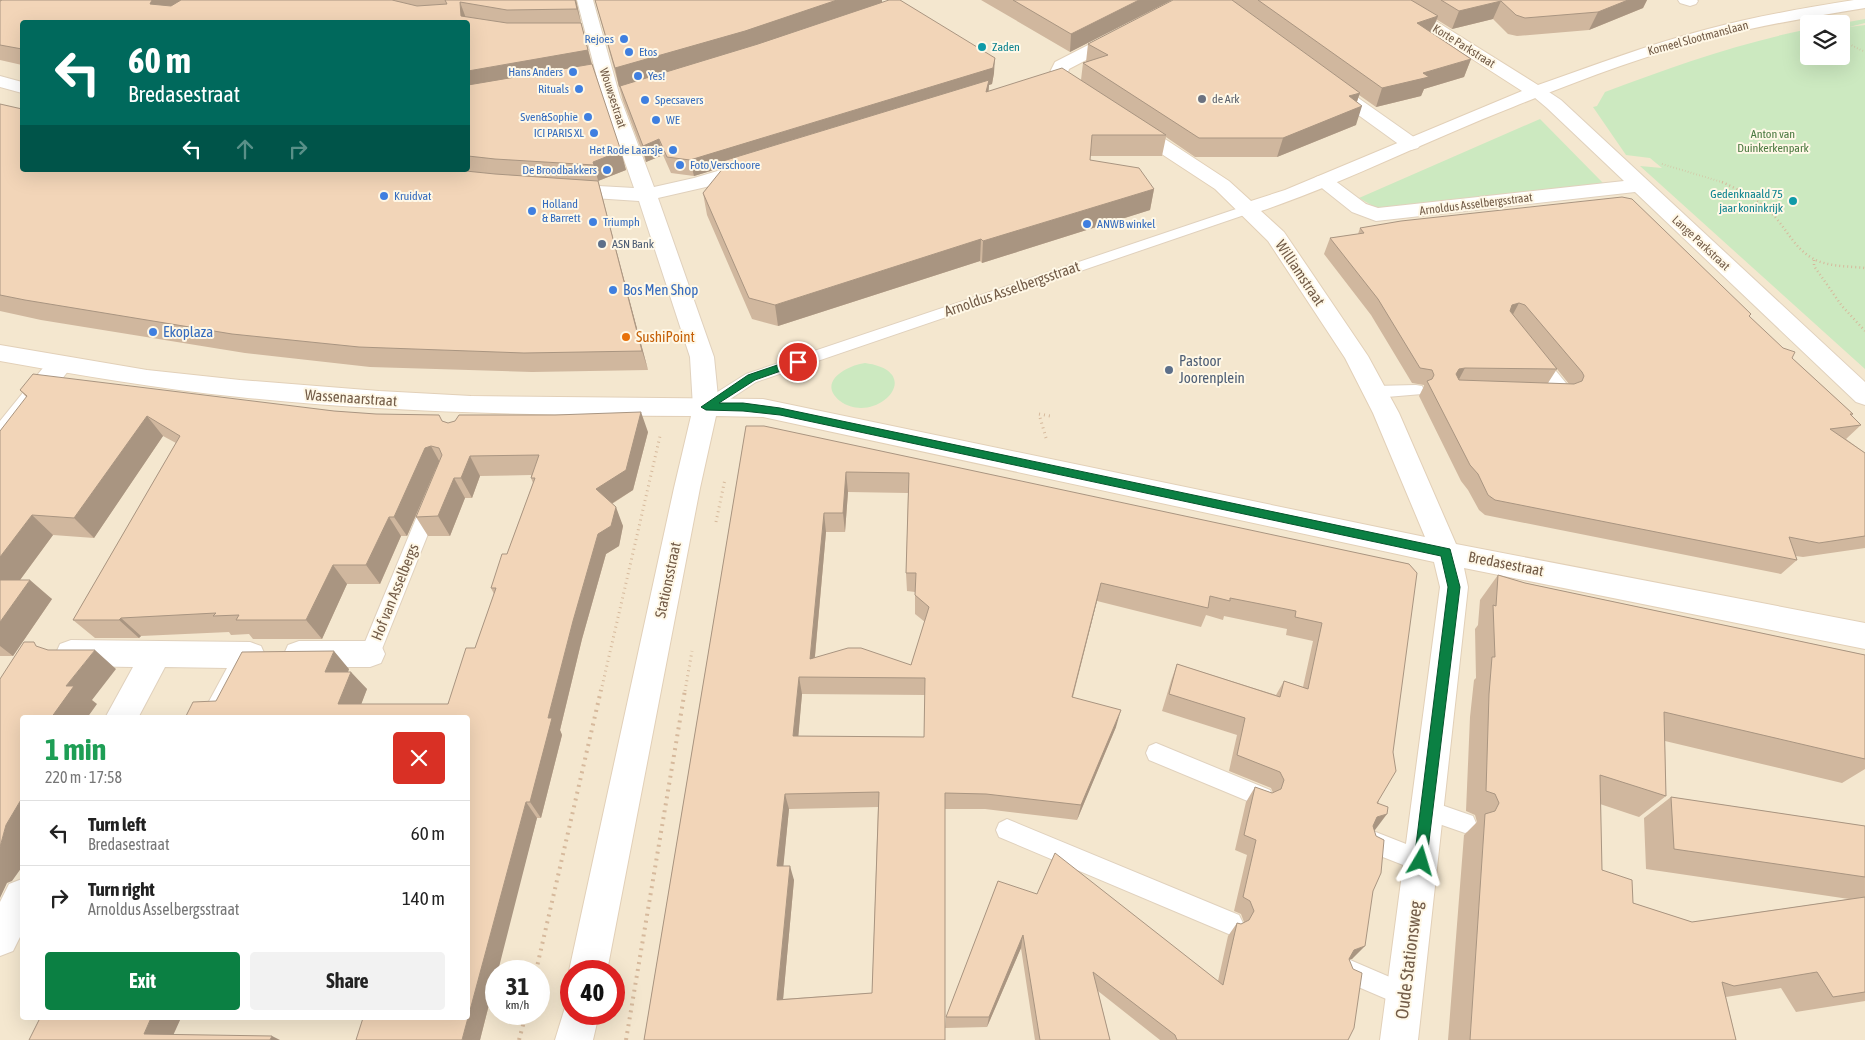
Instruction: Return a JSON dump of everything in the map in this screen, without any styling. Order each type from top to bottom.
[{"type":"street","name":"Wouwsestraat","points":[[585,0],[585,34],[604,74],[647,195]]},
{"type":"street","points":[[1100,105],[1050,76],[1062,66],[1189,0]]},
{"type":"street","name":"Korte Parkstraat","points":[[1391,0],[1537,92]]},
{"type":"street","name":"Korneel Slootmanslaan","points":[[1537,92],[1652,50],[1715,32],[1799,14],[1865,3]]},
{"type":"street","points":[[586,78],[604,74]]},
{"type":"street","points":[[1318,76],[1411,144]]},
{"type":"street","points":[[0,81],[20,87]]},
{"type":"street","points":[[611,98],[630,92]]},
{"type":"street","name":"Arnoldus Asselbergsstraat","points":[[1248,209],[1323,181],[1537,92]]},
{"type":"street","name":"Lange Parkstraat","points":[[1537,92],[1554,104],[1615,160],[1639,185],[1865,396]]},
{"type":"street","name":"Williamstraat","points":[[1116,116],[1222,185],[1276,237],[1356,356],[1412,471],[1446,553]]},
{"type":"street","points":[[541,188],[647,195],[699,183],[765,162]]},
{"type":"street","name":"Arnoldus Asselbergsstraat","points":[[1323,181],[1360,208],[1376,215],[1639,185]]},
{"type":"street","name":"Stationsstraat","points":[[590,960],[683,508],[706,407],[704,368],[647,195]]},
{"type":"street","name":"Wassenaarstraat","points":[[0,353],[147,378],[240,389],[379,400],[468,413],[706,407]]},
{"type":"street","points":[[0,439],[60,364]]},
{"type":"street","name":"Bredasestraat","points":[[706,407],[743,407],[780,411],[1446,553],[1865,636]]},
{"type":"street","name":"Oude Stationsweg","points":[[1399,1040],[1454,587],[1446,553]]},
{"type":"street","name":"Hof van Asselbergs","points":[[71,653],[370,654]]},
{"type":"street","points":[[123,715],[156,654]]},
{"type":"street","points":[[218,715],[250,655]]},
{"type":"street","points":[[0,938],[20,901]]},
{"type":"street","points":[[574,1040],[577,1025]]},
{"type":"lane","name":"Arnoldus Asselbergsstraat","points":[[706,407],[751,378],[1248,209]]},
{"type":"lane","points":[[1528,348],[1564,392],[1536,392]]},
{"type":"lane","points":[[1375,392],[1416,390]]},
{"type":"lane","name":"Hof van Asselbergs","points":[[370,654],[436,492]]},
{"type":"lane","points":[[1156,754],[1262,797]]},
{"type":"lane","points":[[1427,810],[1465,823]]},
{"type":"lane","points":[[1007,830],[1231,923]]},
{"type":"lane","points":[[1373,842],[1421,861]]},
{"type":"lane","points":[[1350,972],[1405,996]]},
{"type":"path","points":[[1850,44],[1865,52]]},
{"type":"path","points":[[1615,160],[1653,162],[1708,176],[1742,191],[1770,212],[1797,246],[1814,260],[1865,268]]},
{"type":"path","points":[[1814,260],[1814,266],[1842,306],[1865,331]]},
{"type":"path","points":[[1047,441],[1039,414],[1050,416]]},
{"type":"path","points":[[539,960],[661,433]]},
{"type":"path","points":[[716,525],[726,476]]},
{"type":"path","points":[[626,1040],[693,641]]},
{"type":"path","points":[[519,1040],[523,1025]]},
{"type":"shaded area","points":[[0,0],[1865,0],[1865,1040],[0,1040]]},
{"type":"green space","name":"Anton van Duinkerkenpark","points":[[1865,19],[1865,23],[1850,27],[1850,22]]},
{"type":"green space","name":"Anton van Duinkerkenpark","points":[[1865,25],[1865,369],[1640,166],[1662,168],[1650,158],[1626,155],[1593,107],[1597,106],[1605,92],[1706,56],[1800,31],[1800,65],[1850,65],[1850,27]]},
{"type":"green space","points":[[1540,119],[1603,183],[1380,210],[1359,198]]},
{"type":"green space","points":[[865,363],[884,368],[893,376],[894,386],[890,395],[880,403],[868,407],[854,407],[840,401],[833,394],[831,387],[833,381],[843,371]]},
{"type":"building","points":[[152,0],[150,4],[171,6],[181,0],[392,0],[417,6],[447,4],[445,0],[575,0],[577,9],[507,10],[460,2],[461,16],[507,23],[581,23],[588,50],[470,71],[470,20],[20,20],[20,49],[0,45],[0,1]]},
{"type":"building","points":[[595,0],[837,0],[745,31],[615,68]]},
{"type":"building","points":[[889,0],[900,0],[995,58],[993,68],[690,160],[667,157],[659,139],[643,146],[620,86],[758,44]]},
{"type":"building","points":[[1013,0],[1139,0],[1071,34]]},
{"type":"building","points":[[1173,0],[1232,0],[1360,93],[1349,96],[1362,106],[1283,138],[1199,138],[1083,63],[1108,55],[1088,44]]},
{"type":"building","points":[[1258,0],[1411,0],[1438,16],[1417,23],[1471,59],[1423,73],[1429,77],[1382,88]]},
{"type":"building","points":[[1441,0],[1628,0],[1598,12],[1525,18],[1516,15],[1501,1],[1459,11]]},
{"type":"building","points":[[592,64],[621,151],[593,162],[594,165],[470,156],[470,85]]},
{"type":"building","points":[[1062,68],[1166,135],[1092,135],[1090,160],[1139,168],[1154,189],[983,241],[981,239],[775,305],[749,298],[703,193],[728,162],[723,161],[989,80],[986,92]]},
{"type":"building","points":[[0,104],[20,109],[20,172],[470,171],[598,181],[642,351],[524,353],[359,347],[232,334],[0,295]]},
{"type":"building","points":[[1622,197],[1632,199],[1751,314],[1749,316],[1783,348],[1795,352],[1792,358],[1853,414],[1850,414],[1861,425],[1830,429],[1865,453],[1865,536],[1819,543],[1789,537],[1797,560],[1495,500],[1488,495],[1478,474],[1470,465],[1427,381],[1432,379],[1434,375],[1432,370],[1420,368],[1378,299],[1330,238],[1364,233],[1360,228],[1401,221]],"holes":[[[1519,303],[1525,305],[1582,372],[1584,376],[1582,381],[1574,384],[1459,380],[1456,374],[1459,369],[1465,368],[1557,369],[1510,311],[1512,305]]]},
{"type":"building","points":[[33,374],[334,411],[439,415],[442,421],[448,423],[455,421],[459,415],[555,415],[641,412],[626,470],[596,489],[616,507],[611,526],[598,534],[548,718],[552,718],[530,802],[526,802],[470,1011],[470,715],[186,715],[193,702],[216,701],[242,652],[334,651],[325,672],[351,672],[338,704],[448,704],[466,648],[475,648],[496,588],[491,588],[502,554],[507,554],[535,478],[531,478],[539,455],[470,456],[461,478],[454,478],[438,516],[416,517],[442,455],[439,448],[431,446],[425,448],[394,517],[389,517],[366,565],[333,565],[306,620],[236,620],[239,615],[213,616],[216,613],[121,618],[119,620],[73,620],[180,436],[147,416],[74,518],[32,515],[0,557],[0,431],[27,396],[20,390]]},
{"type":"building","points":[[746,426],[764,426],[1409,564],[1417,573],[1393,752],[1396,771],[1377,803],[1388,807],[1387,814],[1377,817],[1373,826],[1376,836],[1384,840],[1381,873],[1373,891],[1365,946],[1354,950],[1349,959],[1353,969],[1362,973],[1354,1028],[1348,1040],[1177,1040],[1175,1035],[1093,972],[1110,1040],[1040,1040],[1023,935],[989,1017],[946,1017],[998,881],[1037,894],[1055,853],[1223,985],[1237,923],[1241,924],[1249,920],[1254,911],[1250,901],[1243,897],[1256,840],[1244,835],[1255,787],[1272,793],[1281,789],[1284,780],[1280,772],[1237,755],[1245,718],[1169,694],[1177,664],[1280,697],[1284,681],[1308,689],[1322,623],[1295,617],[1296,611],[1230,598],[1230,601],[1210,596],[1208,608],[1101,583],[1072,697],[1121,710],[1081,805],[986,794],[945,793],[945,1040],[644,1040]],"holes":[[[846,472],[909,473],[906,573],[916,573],[915,595],[929,607],[911,665],[861,648],[848,648],[810,659],[824,513],[843,513]],[[799,677],[925,678],[924,737],[793,736]],[[879,792],[872,993],[777,1000],[790,866],[777,866],[785,794]]]},
{"type":"building","points":[[1498,575],[1525,583],[1865,655],[1865,759],[1664,712],[1666,796],[1600,775],[1602,870],[1632,880],[1633,903],[1692,922],[1865,897],[1865,992],[1833,997],[1817,972],[1734,986],[1722,982],[1736,1040],[1470,1040],[1485,814],[1495,811],[1499,803],[1495,794],[1486,791],[1489,694],[1492,657],[1495,657],[1493,605],[1496,606]]},
{"type":"building","points":[[0,580],[30,580],[0,622]]},
{"type":"building","points":[[24,642],[34,642],[36,646],[48,650],[95,650],[66,686],[74,686],[53,715],[20,715],[20,801],[6,825],[0,847],[0,679]]},
{"type":"building","points":[[1671,797],[1865,826],[1865,877],[1674,849]]},
{"type":"building","points":[[39,1020],[150,1020],[144,1034],[272,1036],[270,1040],[29,1040]]},
{"type":"building","points":[[362,1020],[467,1020],[462,1040],[356,1040]]},
{"type":"place","name":"Rejoes","points":[[624,39]]},
{"type":"place","name":"Zaden","points":[[982,47]]},
{"type":"place","name":"Etos","points":[[629,52]]},
{"type":"place","name":"Hans Anders","points":[[573,72]]},
{"type":"place","name":"Yes!","points":[[638,76]]},
{"type":"place","name":"Rituals","points":[[579,89]]},
{"type":"place","name":"de Ark","points":[[1202,99]]},
{"type":"place","name":"Specsavers","points":[[645,100]]},
{"type":"place","name":"Sven&Sophie","points":[[588,117]]},
{"type":"place","name":"WE","points":[[656,120]]},
{"type":"place","name":"ICI PARIS XL","points":[[594,133]]},
{"type":"place","name":"Het Rode Laarsje","points":[[673,150]]},
{"type":"place","name":"Foto Verschoore","points":[[680,165]]},
{"type":"place","name":"De Broodbakkers","points":[[607,170]]},
{"type":"place","name":"Kruidvat","points":[[384,196]]},
{"type":"place","name":"Gedenknaald 75 jaar koninkrijk","points":[[1793,201]]},
{"type":"place","name":"Holland & Barrett","points":[[532,211]]},
{"type":"place","name":"Triumph","points":[[593,222]]},
{"type":"place","name":"ANWB winkel","points":[[1087,224]]},
{"type":"place","name":"ASN Bank","points":[[602,244]]},
{"type":"place","name":"Bos Men Shop","points":[[613,290]]},
{"type":"place","name":"Ekoplaza","points":[[153,332]]},
{"type":"place","name":"SushiPoint","points":[[626,337]]},
{"type":"place","name":"Pastoor Joorenplein","points":[[1169,370]]},
{"type":"route","points":[[798,362],[751,378],[706,407],[763,408],[780,411],[1446,553],[1454,587],[1421,861]]}]
